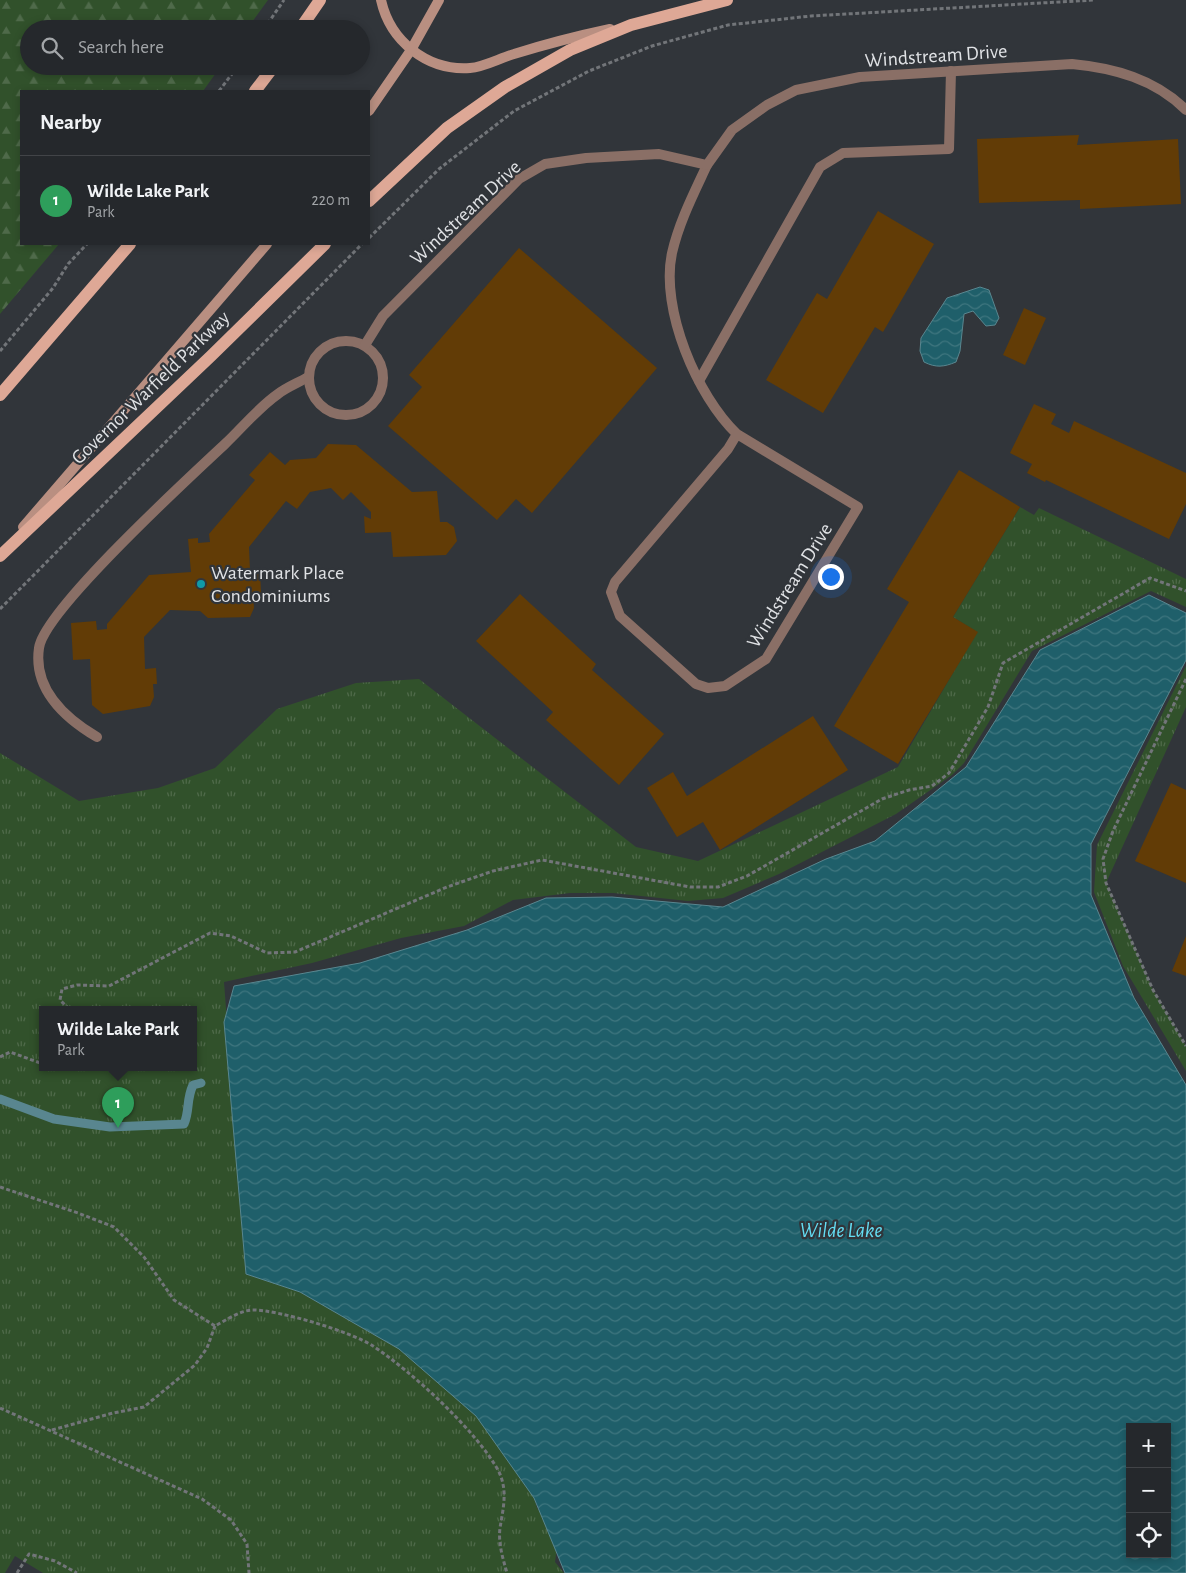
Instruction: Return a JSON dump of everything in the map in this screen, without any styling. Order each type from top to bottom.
[{"type":"main road","points":[[306,20],[320,0]]},
{"type":"main road","points":[[381,0],[384,16],[394,34],[411,50],[432,62],[445,66],[472,68],[565,38],[631,25],[727,0]]},
{"type":"main road","points":[[370,110],[411,50],[439,0]]},
{"type":"main road","points":[[370,200],[447,128],[505,87],[570,50],[631,25]]},
{"type":"main road","points":[[256,90],[267,75]]},
{"type":"main road","points":[[0,395],[129,245]]},
{"type":"main road","points":[[0,556],[266,245]]},
{"type":"main road","name":"Governor Warfield Parkway","points":[[0,556],[204,363],[324,245]]},
{"type":"street","name":"Windstream Drive","points":[[737,434],[728,449],[615,582],[611,592],[620,616],[696,684],[708,688],[725,686],[766,659],[858,507],[737,434],[724,422],[699,381],[679,334],[670,292],[672,255],[685,211],[707,165],[732,130],[767,105],[796,90],[860,77],[1072,64],[1102,67],[1137,78],[1172,96],[1186,110]]},
{"type":"street","points":[[699,381],[820,168],[843,153],[949,150],[951,71]]},
{"type":"street","name":"Windstream Drive","points":[[365,345],[383,316],[519,179],[545,164],[586,158],[659,154],[707,165]]},
{"type":"street","points":[[350,340],[365,345],[377,357],[383,373],[381,390],[370,407],[361,412],[346,415],[332,413],[320,406],[311,393],[308,377],[311,362],[320,350],[333,342],[350,340]]},
{"type":"street","points":[[97,738],[73,723],[47,690],[38,666],[39,645],[49,626],[63,607],[159,506],[277,394],[308,377]]},
{"type":"path","points":[[270,20],[284,0]]},
{"type":"path","points":[[370,237],[439,169],[514,111],[589,70],[652,46],[728,25],[811,16],[1094,0]]},
{"type":"path","points":[[221,90],[232,75]]},
{"type":"path","points":[[0,351],[53,288],[68,264],[86,245]]},
{"type":"path","points":[[0,609],[361,245]]},
{"type":"path","points":[[65,1006],[60,1000],[62,989],[77,985],[109,986],[210,933],[231,936],[267,952],[295,952],[447,887],[492,871],[542,860],[690,887],[718,887],[748,876],[882,799],[909,790],[932,786],[949,772],[988,707],[1003,663],[1150,578],[1186,591]]},
{"type":"path","points":[[1186,679],[1113,831],[1103,859],[1106,883],[1150,981],[1186,1046]]},
{"type":"path","points":[[0,1057],[10,1052],[39,1063]]},
{"type":"path","points":[[0,1187],[114,1227],[144,1257],[174,1300],[215,1326]]},
{"type":"path","points":[[52,1430],[113,1413],[144,1407],[195,1365],[207,1348],[215,1326],[252,1310],[295,1318],[332,1328],[372,1345],[412,1377],[451,1412],[484,1450],[500,1474],[505,1507],[500,1529],[502,1554],[507,1573]]},
{"type":"path","points":[[0,1408],[52,1430],[202,1500],[231,1520],[247,1544],[249,1573]]},
{"type":"path","points":[[17,1573],[29,1554],[55,1561],[77,1573]]},
{"type":"green space","points":[[0,0],[268,0],[254,20],[20,20],[20,75],[215,75],[204,90],[20,90],[20,245],[58,245],[0,314]]},
{"type":"green space","points":[[1020,507],[1034,515],[1039,508],[1186,579],[1186,607],[1151,591],[1032,651],[964,763],[952,775],[896,814],[779,874],[723,898],[688,901],[613,893],[570,893],[513,900],[464,926],[401,938],[312,963],[224,982],[246,1274],[300,1292],[399,1349],[437,1379],[477,1416],[530,1481],[537,1508],[549,1525],[557,1547],[555,1562],[564,1573],[43,1573],[15,1556],[5,1573],[0,1573],[0,753],[79,801],[158,788],[215,768],[277,709],[356,683],[419,679],[636,847],[698,861],[898,767],[977,632],[953,617]]},
{"type":"green space","points":[[1186,666],[1186,707],[1106,883],[1153,990],[1186,1046],[1186,1071],[1123,966],[1094,892],[1097,845]]},
{"type":"water","points":[[980,287],[989,290],[999,318],[995,325],[986,326],[973,311],[964,314],[960,351],[956,362],[940,366],[924,362],[920,351],[921,338],[947,298]]},
{"type":"water","name":"Wilde Lake","points":[[1149,595],[1186,613],[1186,660],[1091,844],[1091,895],[1134,998],[1186,1085],[1186,1573],[565,1573],[534,1498],[476,1416],[399,1349],[300,1292],[246,1274],[224,1022],[234,986],[360,963],[467,930],[546,898],[612,897],[723,907],[826,859],[875,841],[966,767],[1040,650]]},
{"type":"building","points":[[1079,135],[1077,145],[1178,139],[1181,204],[1080,209],[1080,200],[979,203],[977,139]]},
{"type":"building","points":[[878,211],[934,244],[883,332],[875,327],[823,413],[766,380],[817,293],[827,299]]},
{"type":"building","points":[[519,248],[657,368],[532,513],[516,499],[497,520],[388,426],[422,387],[409,375]]},
{"type":"building","points":[[1024,308],[1046,318],[1025,365],[1003,355]]},
{"type":"building","points":[[1034,404],[1056,414],[1051,424],[1069,433],[1074,421],[1186,473],[1186,504],[1169,539],[1046,480],[1045,482],[1027,473],[1032,464],[1010,453]]},
{"type":"building","name":"Watermark Place Condominiums","points":[[328,444],[356,445],[412,492],[437,491],[440,522],[447,522],[454,527],[457,541],[446,555],[393,557],[391,532],[365,533],[364,516],[371,519],[371,512],[351,492],[343,500],[331,488],[310,492],[297,509],[286,501],[249,547],[250,571],[260,570],[261,593],[253,593],[254,608],[250,617],[208,618],[200,611],[170,610],[144,637],[145,669],[156,668],[157,684],[153,684],[154,697],[150,706],[103,714],[92,705],[90,659],[73,660],[71,623],[96,621],[97,630],[107,629],[107,624],[149,575],[191,572],[188,539],[198,538],[198,543],[210,542],[209,534],[255,480],[249,475],[270,452],[285,465],[290,460],[316,458]]},
{"type":"building","points":[[959,470],[1020,507],[953,617],[978,632],[898,764],[834,726],[909,602],[887,589]]},
{"type":"building","points":[[520,594],[596,664],[592,670],[664,734],[619,785],[546,720],[553,712],[476,641]]},
{"type":"building","points":[[813,716],[848,770],[720,850],[703,822],[677,837],[647,788],[673,772],[687,796]]},
{"type":"building","points":[[1171,783],[1186,790],[1186,883],[1135,861]]},
{"type":"building","points":[[1186,936],[1186,976],[1172,971]]},
{"type":"waterway","points":[[0,1099],[54,1119],[110,1127],[184,1124],[189,1095],[193,1085],[201,1083]]},
{"type":"place","name":"Watermark Place Condominiums","points":[[201,584]]},
{"type":"place","name":"Wilde Lake Park","points":[[118,1128]]}]
